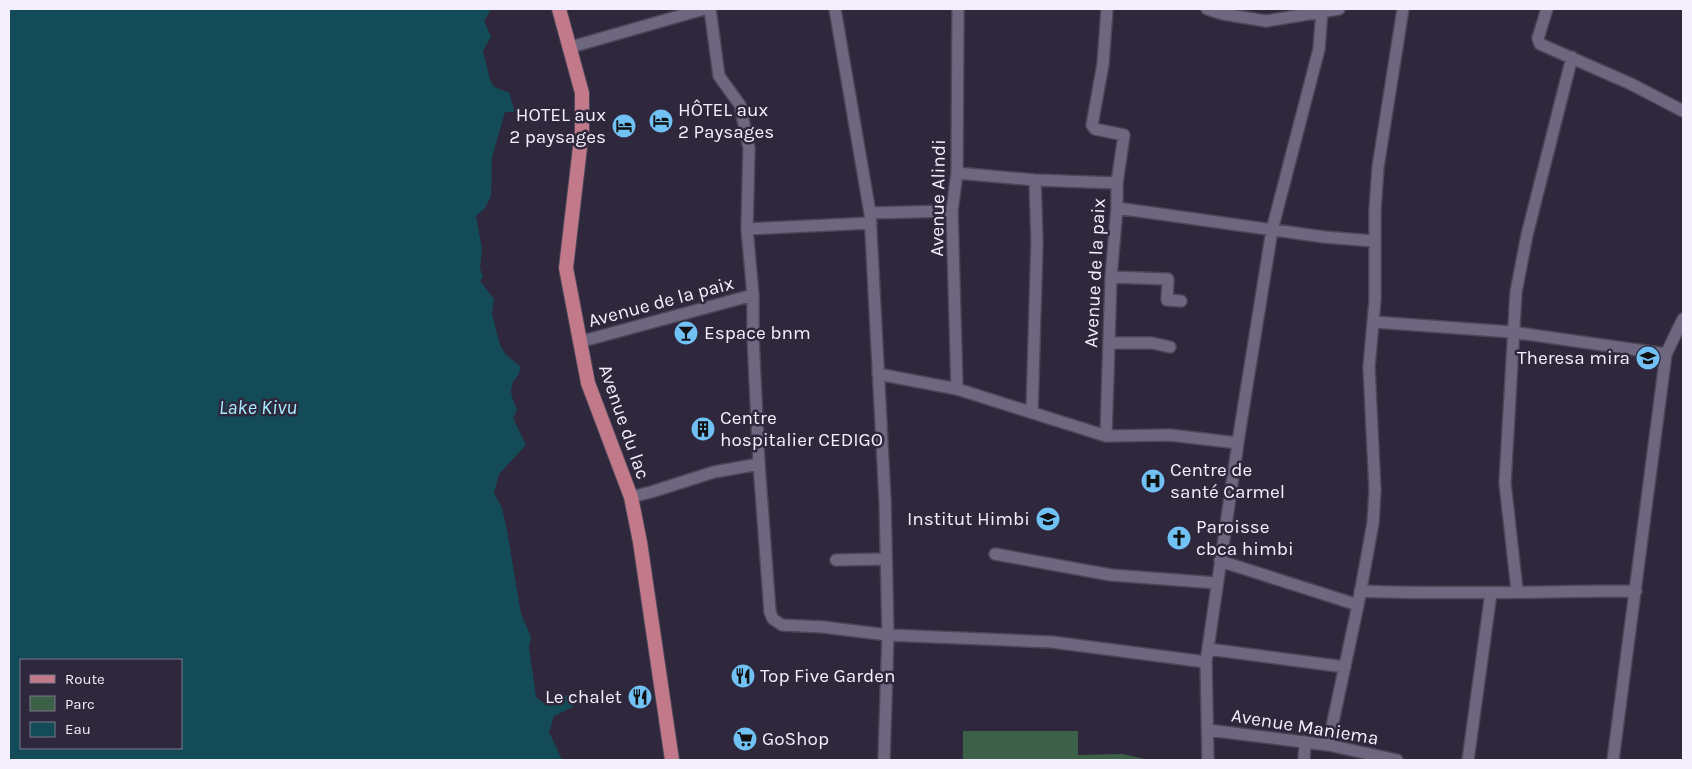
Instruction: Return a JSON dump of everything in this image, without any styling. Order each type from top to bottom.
[{"type":"main road","name":"Avenue du lac","points":[[559,9],[582,92],[582,130],[566,268],[588,383],[630,496],[640,542],[672,760]]},
{"type":"street","points":[[571,47],[704,9]]},
{"type":"street","name":"Avenue de la paix","points":[[710,9],[719,76],[740,105],[749,148],[747,229],[753,295],[752,336],[759,464],[770,612],[773,619],[782,625],[823,627],[888,635]]},
{"type":"street","points":[[835,9],[870,218],[888,635],[884,760]]},
{"type":"street","name":"Avenue Alindi","points":[[957,389],[952,211],[957,173],[958,9]]},
{"type":"street","points":[[1108,9],[1103,64],[1092,126],[1095,129],[1124,135],[1116,183]]},
{"type":"street","points":[[1207,9],[1223,14],[1266,21],[1300,12],[1340,9]]},
{"type":"street","points":[[1328,745],[1358,605],[1373,523],[1376,490],[1369,367],[1374,322],[1374,241],[1378,167],[1403,9]]},
{"type":"street","points":[[1547,9],[1538,41],[1683,110]]},
{"type":"street","points":[[1208,760],[1206,662],[1220,561],[1272,230],[1319,49],[1322,11]]},
{"type":"street","points":[[1517,590],[1505,483],[1512,332],[1519,269],[1572,57]]},
{"type":"street","name":"Avenue de la paix","points":[[957,173],[1035,180],[1116,183],[1117,208],[1111,277],[1106,436]]},
{"type":"street","points":[[1032,412],[1037,242],[1035,180]]},
{"type":"street","points":[[1117,208],[1272,230],[1374,241]]},
{"type":"street","points":[[747,229],[952,211]]},
{"type":"street","points":[[1111,277],[1168,279],[1166,300],[1181,301]]},
{"type":"street","name":"Avenue de la paix","points":[[579,342],[753,295]]},
{"type":"street","points":[[1613,760],[1666,354],[1683,319]]},
{"type":"street","points":[[1374,322],[1512,332],[1666,354]]},
{"type":"street","points":[[1108,343],[1152,343],[1170,348]]},
{"type":"street","points":[[878,374],[957,389],[1106,436],[1170,435],[1238,443]]},
{"type":"street","points":[[630,496],[651,492],[714,472],[759,464]]},
{"type":"street","points":[[995,554],[1112,575],[1217,583]]},
{"type":"street","points":[[836,560],[886,559]]},
{"type":"street","points":[[1220,561],[1358,605]]},
{"type":"street","points":[[1360,591],[1432,594],[1517,590],[1636,591]]},
{"type":"street","points":[[1468,760],[1491,592]]},
{"type":"street","points":[[888,635],[1052,642],[1206,662]]},
{"type":"street","points":[[1208,649],[1345,667]]},
{"type":"street","name":"Avenue Maniema","points":[[1208,730],[1328,745],[1375,758],[1397,760]]},
{"type":"street","points":[[1304,760],[1305,742]]},
{"type":"green space","points":[[963,731],[1078,731],[1078,755],[1122,754],[1150,760],[963,760]]},
{"type":"water","name":"Lake Kivu","points":[[9,9],[491,9],[484,21],[491,37],[483,51],[490,80],[494,87],[510,93],[514,112],[505,112],[492,157],[491,196],[485,208],[476,216],[482,249],[480,268],[483,277],[480,281],[494,299],[492,314],[500,345],[506,355],[520,366],[511,388],[512,398],[517,410],[513,418],[526,445],[499,474],[494,493],[502,508],[521,614],[531,637],[529,648],[536,697],[545,703],[549,703],[569,695],[574,703],[573,707],[554,716],[549,732],[562,760],[9,760]]},
{"type":"place","name":"HÔTEL aux 2 Paysages","points":[[661,121]]},
{"type":"place","name":"HOTEL aux 2 paysages","points":[[624,126]]},
{"type":"place","name":"Espace bnm","points":[[686,333]]},
{"type":"place","name":"Theresa mira","points":[[1648,358]]},
{"type":"place","name":"Centre hospitalier CEDIGO","points":[[703,429]]},
{"type":"place","name":"Centre de santé Carmel","points":[[1153,481]]},
{"type":"place","name":"Institut Himbi","points":[[1048,519]]},
{"type":"place","name":"Paroisse cbca himbi","points":[[1179,538]]},
{"type":"place","name":"Top Five Garden","points":[[743,676]]},
{"type":"place","name":"Le chalet","points":[[640,697]]},
{"type":"place","name":"GoShop","points":[[745,739]]}]
